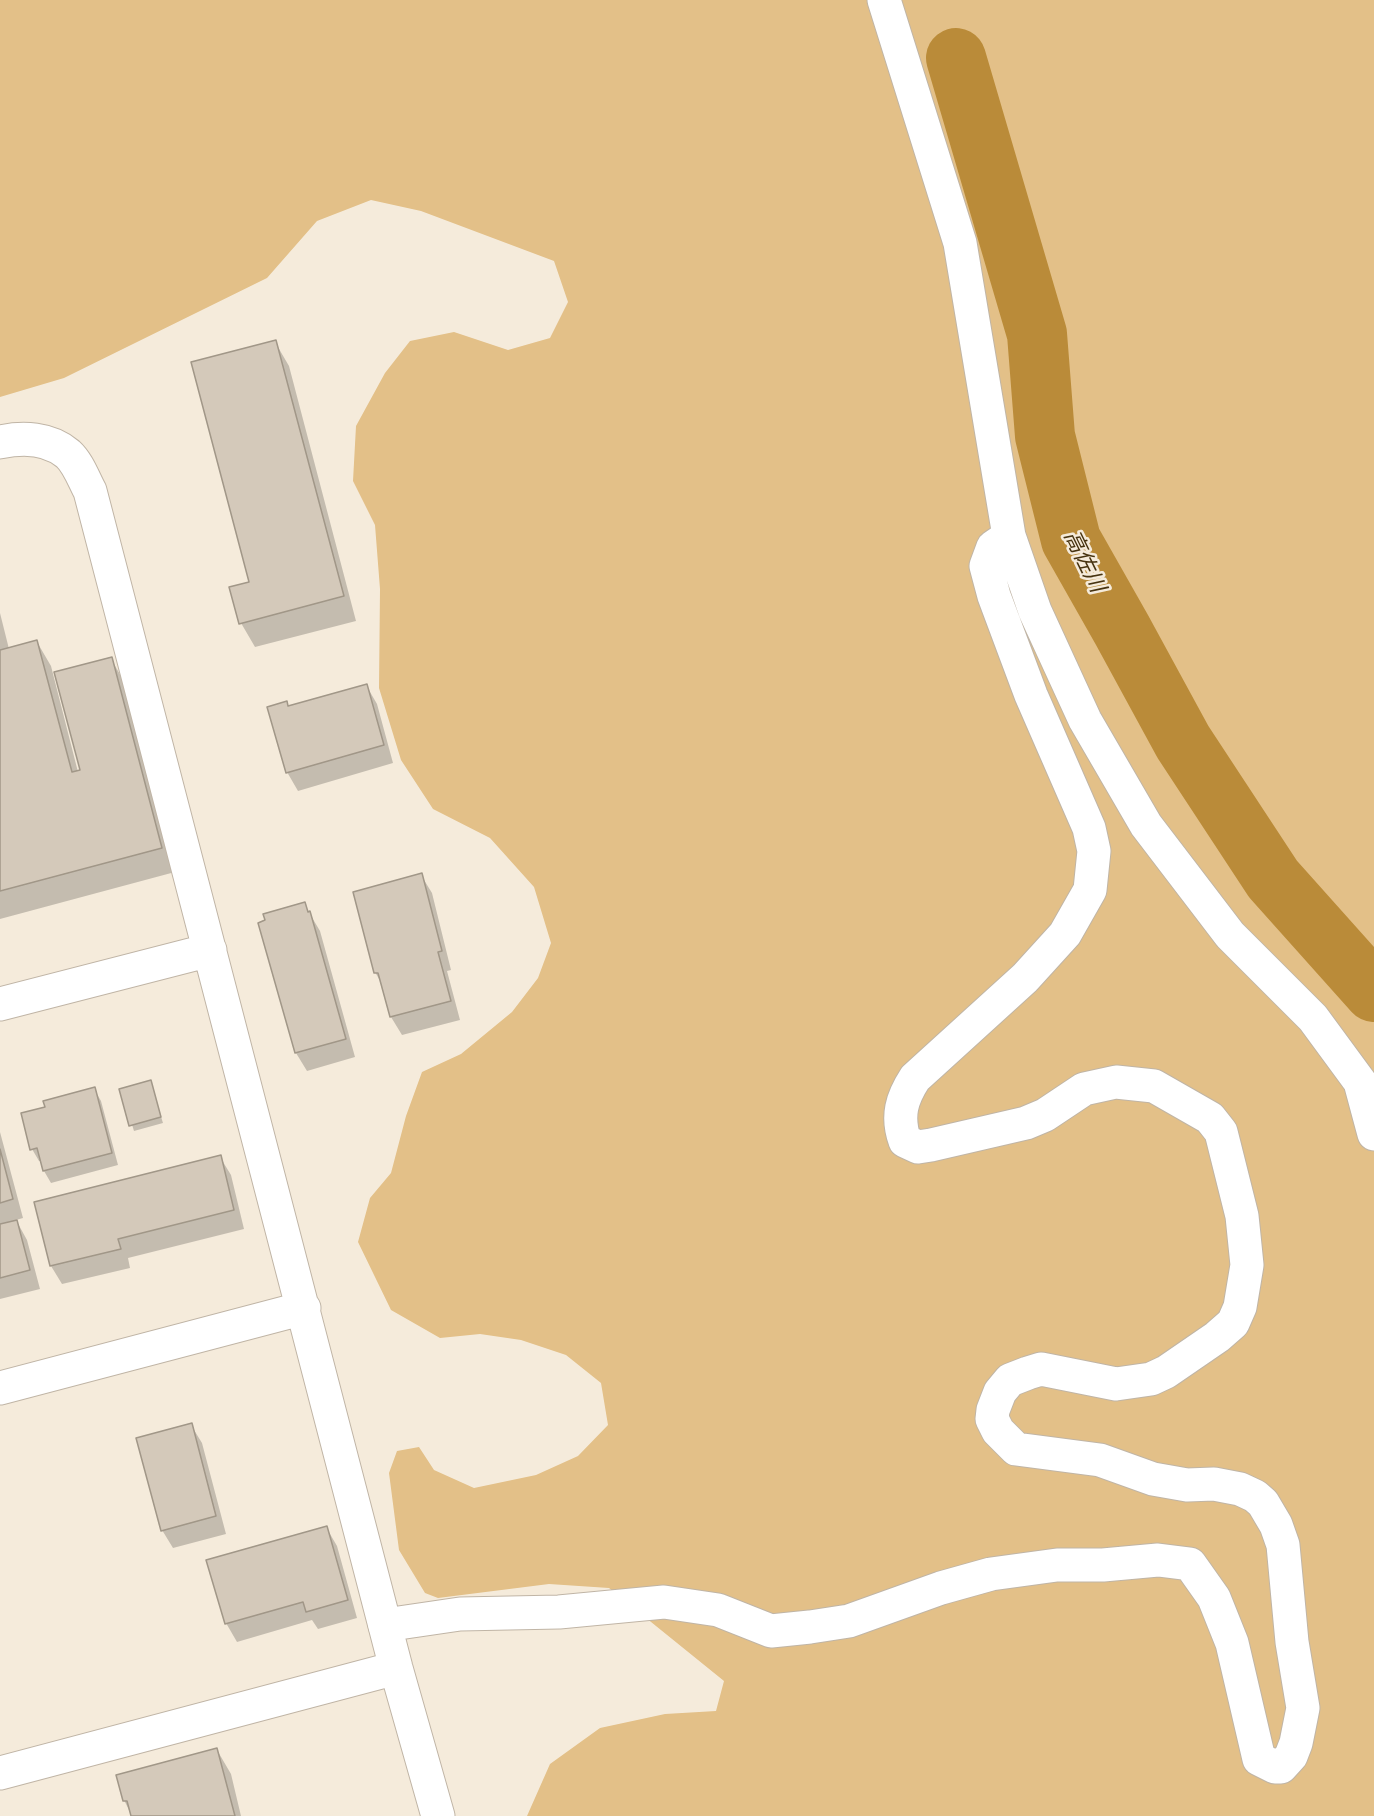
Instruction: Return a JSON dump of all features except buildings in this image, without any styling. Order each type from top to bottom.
[{"type":"street","points":[[884,0],[960,243],[1009,536],[1035,611],[1085,720],[1146,825],[1230,935],[1313,1017],[1360,1082],[1374,1134]]},
{"type":"street","points":[[0,442],[29,438],[52,444],[69,455],[90,491],[396,1668],[438,1816]]},
{"type":"street","points":[[385,1625],[460,1614],[559,1612],[664,1602],[718,1610],[771,1630],[791,1629],[849,1621],[941,1588],[991,1574],[1057,1565],[1103,1565],[1158,1560],[1190,1564],[1214,1598],[1229,1634],[1259,1759],[1275,1767],[1281,1767],[1291,1756],[1303,1708],[1292,1642],[1282,1545],[1276,1525],[1263,1503],[1240,1488],[1214,1484],[1187,1485],[1153,1479],[1100,1460],[1016,1449],[998,1431],[992,1419],[1000,1392],[1010,1380],[1041,1369],[1116,1384],[1151,1379],[1166,1372],[1217,1337],[1233,1323],[1240,1307],[1247,1265],[1242,1216],[1221,1132],[1210,1118],[1154,1086],[1116,1082],[1084,1089],[1045,1115],[1026,1123],[931,1145],[918,1147],[905,1141],[900,1128],[903,1096],[915,1078],[1025,978],[1065,934],[1090,890],[1094,851],[1089,828],[1031,695],[994,596],[986,566],[993,547],[1009,536]]},
{"type":"street","points":[[0,1004],[210,950]]},
{"type":"street","points":[[0,1388],[304,1308]]},
{"type":"street","points":[[0,1773],[396,1668]]},
{"type":"shaded area","points":[[0,0],[1374,0],[1374,1816],[527,1816],[550,1764],[600,1728],[665,1714],[716,1711],[724,1681],[609,1588],[549,1584],[438,1598],[425,1593],[399,1550],[389,1473],[397,1451],[419,1447],[434,1470],[474,1488],[536,1475],[578,1456],[608,1425],[601,1383],[566,1355],[521,1340],[480,1334],[440,1338],[391,1310],[358,1242],[370,1198],[391,1173],[406,1116],[422,1072],[461,1054],[512,1012],[538,978],[551,943],[534,887],[490,838],[433,809],[401,760],[379,688],[380,589],[375,525],[353,481],[356,426],[385,373],[410,341],[454,332],[508,350],[550,338],[568,302],[554,261],[421,211],[371,200],[317,221],[267,278],[64,378],[0,397]]},
{"type":"waterway","name":"高佐川","points":[[956,58],[1037,334],[1045,436],[1071,540],[1183,742],[1273,879],[1374,992]]}]
